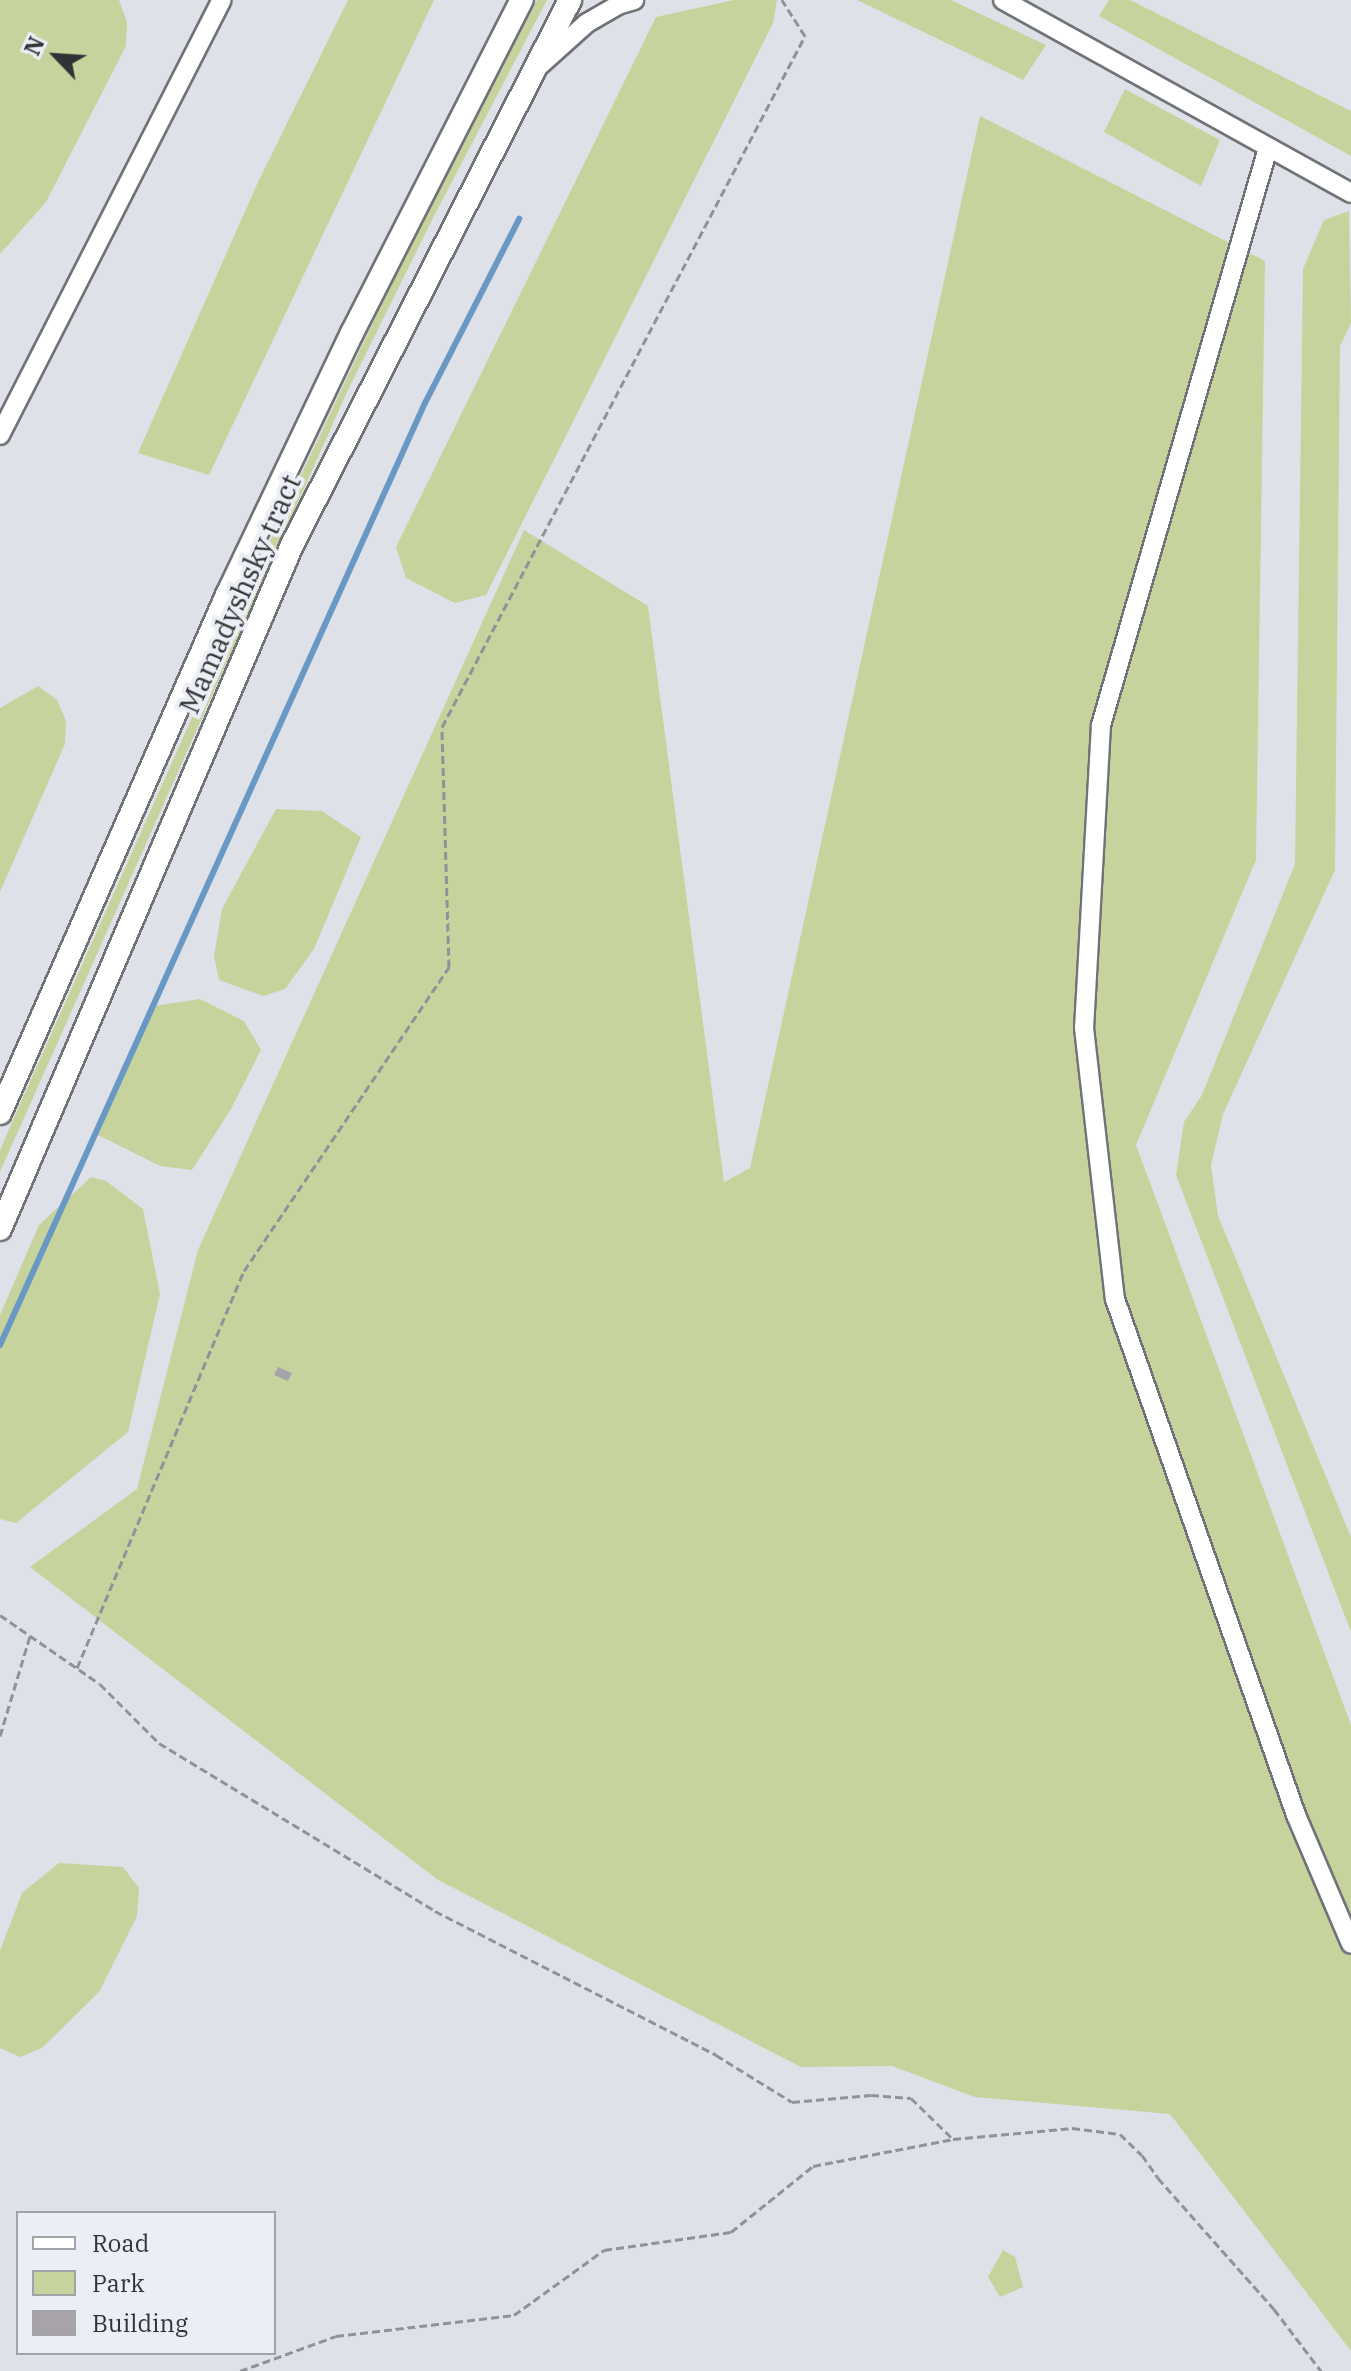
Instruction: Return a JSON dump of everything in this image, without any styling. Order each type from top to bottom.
[{"type":"main road","name":"Mamadyshsky tract","points":[[0,1113],[227,595],[352,333],[522,0]]},
{"type":"main road","name":"Mamadyshsky tract","points":[[0,1229],[292,545],[570,0]]},
{"type":"street","points":[[0,435],[222,0]]},
{"type":"street","points":[[531,73],[587,23],[618,5],[634,0]]},
{"type":"street","points":[[1003,0],[1351,193]]},
{"type":"street","points":[[1268,148],[1101,725],[1084,1028],[1115,1299],[1296,1815],[1351,1944]]},
{"type":"path","points":[[77,1668],[244,1271],[449,967],[442,727],[805,36],[782,0]]},
{"type":"path","points":[[0,1615],[100,1684],[159,1743],[435,1911],[716,2055],[792,2102],[871,2095],[911,2098],[953,2139]]},
{"type":"path","points":[[0,1736],[30,1636]]},
{"type":"path","points":[[240,2371],[336,2336],[514,2315],[604,2250],[731,2232],[813,2166],[953,2139],[1072,2128],[1120,2134],[1274,2309],[1321,2371]]},
{"type":"green space","points":[[0,0],[119,0],[127,22],[126,46],[46,202],[0,254]]},
{"type":"green space","points":[[348,0],[434,0],[209,475],[138,453],[258,182]]},
{"type":"green space","points":[[537,0],[547,0],[434,216],[347,392],[0,1172],[0,1151],[9,1129],[278,524],[387,293]]},
{"type":"green space","points":[[734,0],[777,0],[773,23],[486,595],[455,603],[406,578],[396,547],[656,17]]},
{"type":"green space","points":[[857,0],[951,0],[1046,45],[1023,80]]},
{"type":"green space","points":[[1109,0],[1130,0],[1351,111],[1351,156],[1099,16]]},
{"type":"green space","points":[[1125,89],[1220,140],[1201,186],[1104,132]]},
{"type":"green space","points":[[980,116],[1265,261],[1256,860],[1136,1145],[1351,1725],[1351,2351],[1170,2114],[975,2097],[892,2066],[801,2067],[438,1880],[30,1567],[137,1489],[198,1250],[524,530],[648,606],[724,1182],[750,1168]]},
{"type":"green space","points":[[1349,211],[1351,323],[1340,346],[1335,870],[1223,1114],[1211,1165],[1218,1216],[1351,1537],[1351,1632],[1176,1175],[1184,1122],[1202,1095],[1295,864],[1303,269],[1324,220]]},
{"type":"green space","points":[[38,686],[57,700],[66,721],[65,744],[0,892],[0,708]]},
{"type":"green space","points":[[276,809],[322,811],[361,837],[314,949],[285,989],[263,996],[219,980],[214,956],[222,909]]},
{"type":"green space","points":[[200,999],[244,1021],[261,1050],[231,1109],[192,1170],[160,1166],[96,1134],[154,1006]]},
{"type":"green space","points":[[91,1177],[106,1181],[143,1209],[160,1294],[128,1432],[16,1523],[0,1519],[0,1315],[39,1225]]},
{"type":"green space","points":[[59,1863],[123,1867],[139,1888],[137,1916],[99,1992],[42,2048],[20,2057],[0,2048],[0,1951],[22,1893]]},
{"type":"green space","points":[[1003,2250],[1015,2257],[1023,2287],[1000,2297],[988,2277]]},
{"type":"building","points":[[278,1367],[292,1373],[288,1381],[274,1375]]},
{"type":"waterway","points":[[0,1345],[425,403],[519,219]]}]
